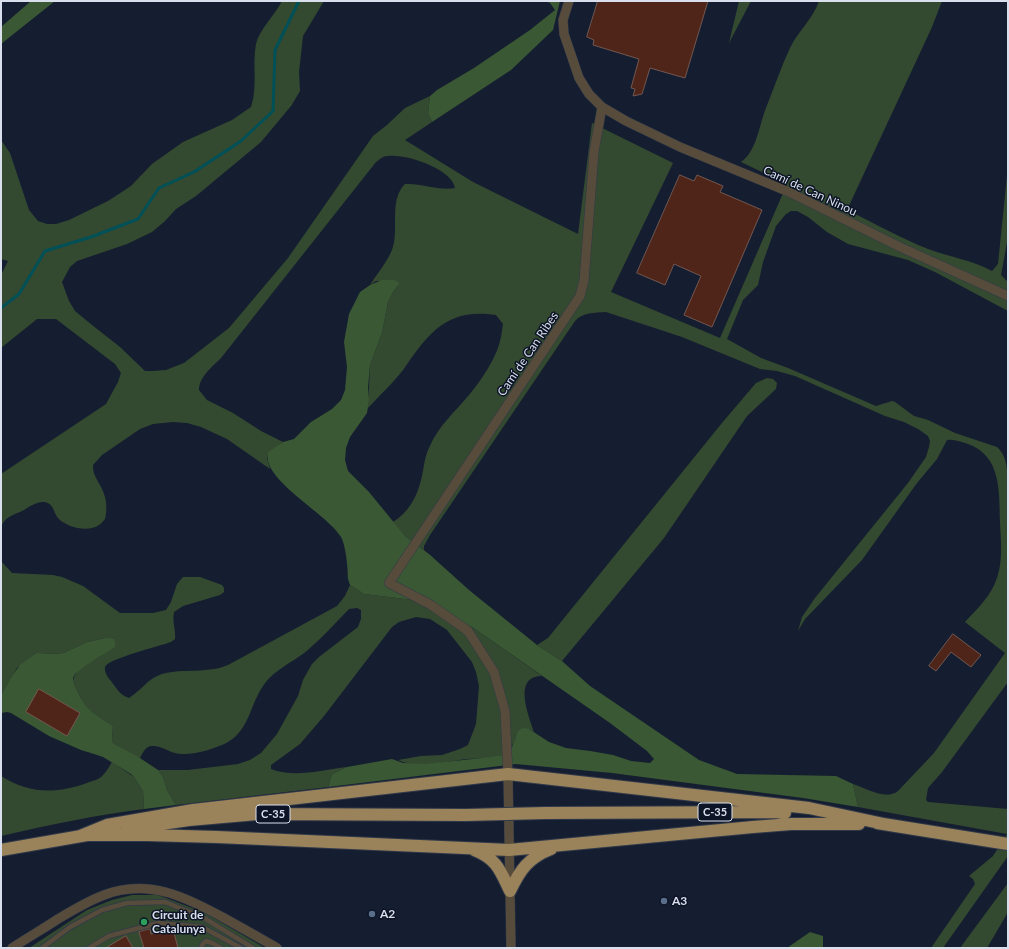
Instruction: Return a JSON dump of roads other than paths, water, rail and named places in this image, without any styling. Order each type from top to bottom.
[{"type":"highway","points":[[80,836],[107,825],[193,810],[508,774],[809,808],[884,824]]},
{"type":"highway","name":"C-35","points":[[1,850],[80,836],[189,820],[257,814],[774,812],[884,824],[1008,844]]},
{"type":"highway","points":[[80,836],[147,835],[217,837],[509,850],[791,824],[884,824]]},
{"type":"highway","points":[[510,891],[518,875],[527,863],[542,853],[560,845]]},
{"type":"highway","points":[[469,848],[491,859],[499,867],[510,891]]},
{"type":"street","name":"Camí de Can Ninou","points":[[569,1],[563,20],[564,34],[579,78],[589,94],[602,107],[626,121],[680,147],[789,192],[900,247],[1008,296]]},
{"type":"street","name":"Camí de Can Ribes","points":[[508,774],[505,711],[494,672],[468,631],[431,605],[389,583],[580,296],[584,281],[594,152],[602,107]]},
{"type":"street","points":[[508,774],[511,948]]},
{"type":"street","points":[[12,948],[40,929],[105,894],[142,888],[161,890],[197,903],[277,948]]},
{"type":"lane","points":[[42,948],[70,927],[102,910],[127,903],[165,902],[204,918],[253,948]]},
{"type":"lane","points":[[89,948],[109,936],[158,923],[202,927],[241,948]]},
{"type":"lane","points":[[201,948],[206,941],[221,948]]},
{"type":"waterway","points":[[1,308],[19,294],[45,251],[91,237],[138,219],[159,188],[194,172],[241,141],[273,111],[275,50],[299,1]]},
{"type":"place","name":"A3","points":[[664,901]]},
{"type":"place","name":"A2","points":[[372,914]]},
{"type":"place","name":"Circuit de Catalunya","points":[[144,922]]}]
